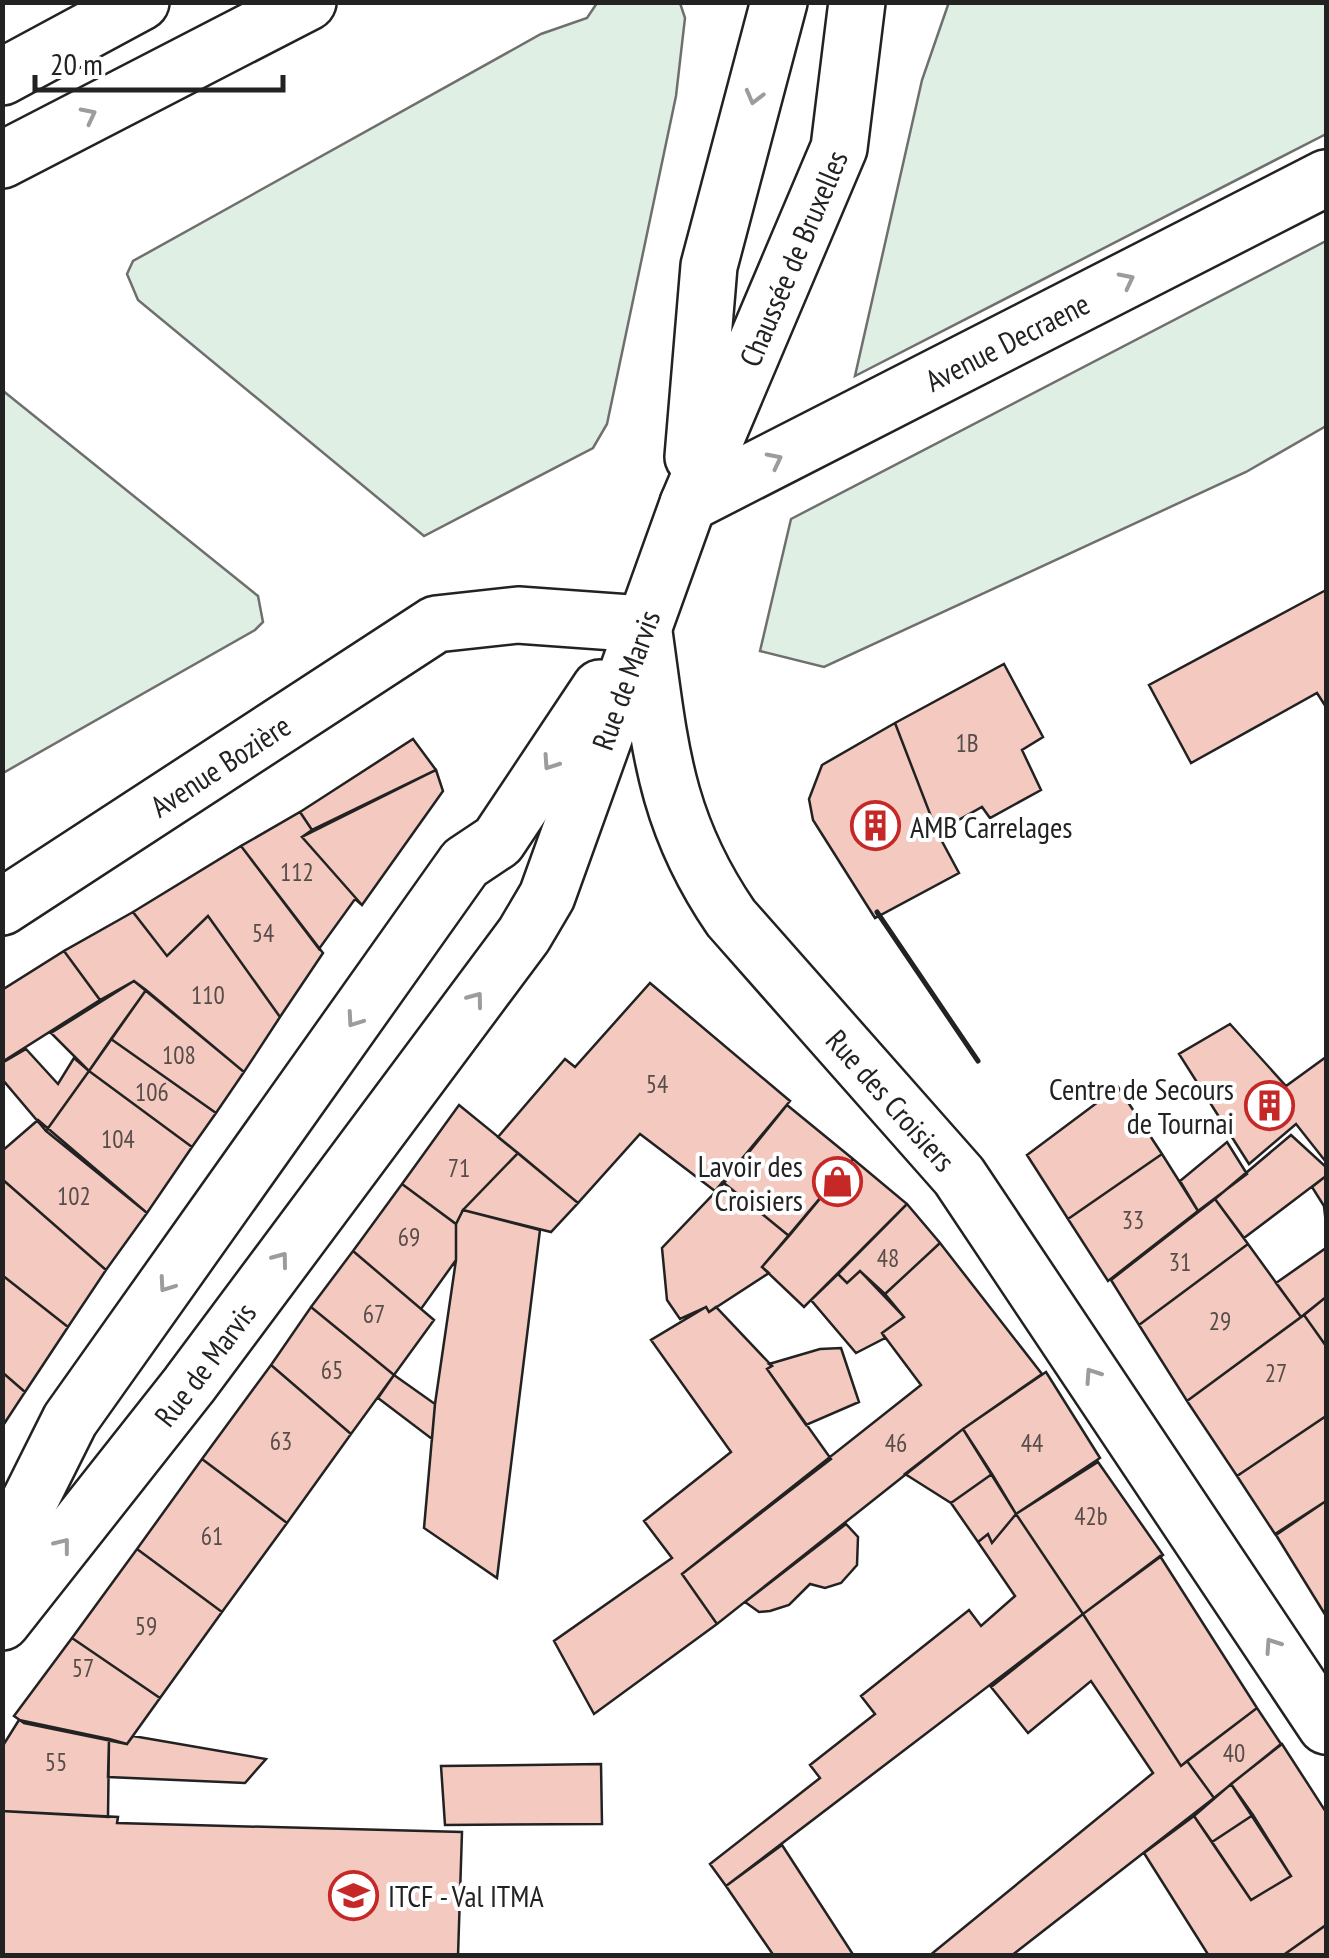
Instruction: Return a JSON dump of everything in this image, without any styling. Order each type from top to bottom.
[{"type":"street","points":[[2,78],[141,2]]},
{"type":"street","points":[[2,160],[308,2]]},
{"type":"street","name":"Chaussée de Bruxelles","points":[[688,504],[709,266],[780,2]]},
{"type":"street","name":"Chaussée de Bruxelles","points":[[643,624],[688,504],[839,148],[857,2]]},
{"type":"street","points":[[839,148],[896,2]]},
{"type":"street","name":"Avenue Decraene","points":[[688,504],[1326,178]]},
{"type":"street","name":"Avenue Bozière","points":[[2,907],[436,624],[518,615],[643,624]]},
{"type":"street","name":"Rue des Croisiers","points":[[643,624],[666,788],[700,873],[731,918],[935,1145],[1326,1726]]},
{"type":"street","name":"Rue de Marvis","points":[[2,1556],[70,1420],[466,863],[498,841],[643,624]]},
{"type":"street","name":"Rue de Marvis","points":[[2,1622],[189,1385],[524,935],[548,896],[643,624]]},
{"type":"green space","points":[[949,2],[1326,3],[1326,134],[855,376],[922,80]]},
{"type":"green space","points":[[597,3],[680,3],[685,18],[676,96],[607,424],[593,448],[424,536],[138,300],[127,274],[133,261],[541,34],[587,18]]},
{"type":"green space","points":[[1326,241],[1326,426],[1246,472],[824,667],[760,651],[791,519]]},
{"type":"green space","points":[[2,390],[258,596],[263,622],[3,773]]},
{"type":"building","points":[[1326,590],[1326,707],[1317,693],[1191,763],[1149,685]]},
{"type":"building","points":[[1004,664],[1043,737],[1022,750],[1041,790],[990,818],[982,807],[937,832],[895,723]]},
{"type":"building","name":"AMB Carrelages","points":[[895,723],[937,832],[959,873],[875,918],[813,820],[809,799],[822,765]]},
{"type":"building","points":[[413,739],[436,770],[312,830],[300,812]]},
{"type":"building","points":[[436,770],[443,791],[362,905],[302,837]]},
{"type":"building","points":[[300,812],[312,830],[302,837],[362,905],[355,899],[319,949],[241,846]]},
{"type":"building","points":[[241,846],[323,953],[280,1017],[208,916],[167,956],[133,912]]},
{"type":"building","points":[[133,912],[167,956],[208,916],[280,1017],[244,1072],[134,981],[100,1000],[64,951]]},
{"type":"building","points":[[64,951],[100,1000],[2,1062],[2,990]]},
{"type":"building","points":[[134,981],[146,990],[89,1071],[51,1033]]},
{"type":"building","points":[[650,983],[790,1101],[715,1191],[640,1134],[578,1203],[498,1137],[565,1059],[575,1067]]},
{"type":"building","points":[[146,990],[244,1072],[216,1113],[111,1039]]},
{"type":"building","name":"Centre de Secours de Tournai","points":[[1230,1024],[1286,1086],[1326,1057],[1326,1162],[1296,1124],[1249,1164],[1179,1054]]},
{"type":"building","points":[[111,1039],[216,1113],[192,1147],[89,1071]]},
{"type":"building","points":[[26,1049],[58,1084],[74,1058],[89,1071],[46,1131],[2,1079],[2,1063]]},
{"type":"building","points":[[89,1071],[192,1147],[147,1213],[46,1131]]},
{"type":"building","points":[[1118,1087],[1162,1154],[1068,1219],[1027,1155]]},
{"type":"building","points":[[459,1105],[518,1153],[463,1210],[456,1224],[402,1184]]},
{"type":"building","points":[[787,1105],[853,1159],[789,1236],[724,1183]]},
{"type":"building","points":[[38,1120],[147,1213],[106,1270],[2,1179],[2,1151]]},
{"type":"building","points":[[1291,1135],[1326,1167],[1326,1176],[1244,1238],[1215,1199]]},
{"type":"building","points":[[1227,1142],[1247,1174],[1198,1211],[1180,1181]]},
{"type":"building","points":[[518,1153],[578,1203],[551,1232],[463,1210]]},
{"type":"building","points":[[1162,1154],[1198,1211],[1108,1281],[1068,1219]]},
{"type":"building","points":[[853,1159],[907,1204],[804,1307],[762,1267]]},
{"type":"building","points":[[1326,1176],[1326,1224],[1324,1206],[1312,1187]]},
{"type":"building","points":[[2,1179],[106,1270],[68,1327],[2,1275]]},
{"type":"building","points":[[724,1183],[789,1236],[762,1267],[769,1273],[709,1312],[706,1307],[680,1319],[667,1300],[662,1248]]},
{"type":"building","points":[[402,1184],[456,1224],[456,1260],[421,1309],[353,1251]]},
{"type":"building","points":[[1215,1199],[1248,1244],[1139,1325],[1111,1280]]},
{"type":"building","points":[[907,1204],[940,1243],[885,1294],[860,1271],[847,1283],[838,1274]]},
{"type":"building","points":[[463,1210],[540,1230],[497,1578],[424,1528],[435,1404],[456,1260],[456,1224]]},
{"type":"building","points":[[940,1243],[1042,1374],[963,1429],[717,1624],[682,1574],[921,1385],[882,1333],[904,1317],[885,1294]]},
{"type":"building","points":[[1248,1244],[1301,1317],[1187,1401],[1139,1325]]},
{"type":"building","points":[[1326,1248],[1326,1297],[1301,1317],[1276,1283]]},
{"type":"building","points":[[353,1251],[434,1320],[394,1375],[311,1307]]},
{"type":"building","points":[[860,1271],[904,1317],[882,1333],[885,1338],[856,1353],[811,1300],[838,1274],[847,1283]]},
{"type":"building","points":[[2,1275],[68,1327],[25,1392],[2,1372]]},
{"type":"building","points":[[1326,1297],[1326,1346],[1304,1315]]},
{"type":"building","points":[[311,1307],[394,1375],[351,1434],[271,1365]]},
{"type":"building","points":[[706,1307],[709,1312],[716,1307],[772,1366],[767,1369],[831,1459],[682,1574],[717,1624],[594,1714],[554,1641],[672,1558],[644,1521],[731,1452],[651,1340]]},
{"type":"building","points":[[1304,1315],[1326,1346],[1326,1416],[1237,1476],[1187,1401]]},
{"type":"building","points":[[841,1348],[859,1402],[806,1425],[767,1369],[772,1366],[769,1364],[820,1349]]},
{"type":"building","points":[[271,1365],[351,1434],[287,1523],[202,1459]]},
{"type":"building","points":[[2,1372],[25,1392],[2,1427]]},
{"type":"building","points":[[1046,1372],[1100,1458],[1016,1514],[963,1429]]},
{"type":"building","points":[[394,1375],[435,1404],[432,1439],[378,1398]]},
{"type":"building","points":[[1326,1416],[1326,1501],[1275,1534],[1237,1476]]},
{"type":"building","points":[[963,1429],[992,1474],[951,1503],[905,1474]]},
{"type":"building","points":[[202,1459],[287,1523],[222,1612],[137,1549]]},
{"type":"building","points":[[1098,1462],[1163,1555],[1083,1614],[1016,1514]]},
{"type":"building","points":[[992,1474],[1016,1514],[992,1543],[988,1534],[978,1542],[951,1503]]},
{"type":"building","points":[[1326,1501],[1326,1616],[1276,1535]]},
{"type":"building","points":[[1016,1514],[1083,1614],[726,1886],[710,1864],[820,1778],[810,1765],[875,1714],[861,1696],[969,1610],[981,1626],[1015,1596],[978,1542],[988,1534],[992,1543]]},
{"type":"building","points":[[846,1524],[858,1537],[857,1565],[841,1583],[825,1588],[810,1584],[789,1605],[770,1611],[759,1612],[745,1602]]},
{"type":"building","points":[[137,1549],[222,1612],[160,1698],[72,1638]]},
{"type":"building","points":[[1160,1556],[1257,1708],[1181,1766],[1083,1614]]},
{"type":"building","points":[[1083,1614],[1181,1766],[1187,1761],[1214,1798],[1011,1956],[929,1956],[1153,1773],[1091,1681],[1028,1733],[991,1687]]},
{"type":"building","points":[[72,1638],[160,1698],[127,1744],[24,1723],[14,1716]]},
{"type":"building","points":[[1257,1708],[1281,1744],[1214,1798],[1187,1761]]},
{"type":"building","points":[[19,1720],[109,1739],[108,1817],[2,1811],[2,1747]]},
{"type":"building","points":[[133,1736],[266,1759],[245,1783],[108,1777],[109,1739],[127,1744]]},
{"type":"building","points":[[1282,1744],[1326,1812],[1326,1925],[1282,1956],[1209,1956],[1144,1853],[1194,1816],[1251,1900],[1291,1876],[1231,1784]]},
{"type":"building","points":[[601,1764],[602,1824],[445,1825],[441,1766]]},
{"type":"building","points":[[1231,1784],[1253,1815],[1212,1842],[1194,1816]]},
{"type":"building","name":"ITCF - Val ITMA","points":[[2,1811],[118,1817],[117,1823],[462,1832],[458,1956],[2,1956]]},
{"type":"building","points":[[1253,1815],[1291,1876],[1251,1900],[1212,1842]]},
{"type":"building","points":[[782,1845],[854,1956],[774,1956],[726,1886]]},
{"type":"building","points":[[1326,1925],[1326,1956],[1282,1956]]},
{"type":"wall","points":[[877,912],[978,1061]]},
{"type":"place","name":"AMB Carrelages","points":[[875,826]]},
{"type":"place","name":"Centre de Secours de Tournai","points":[[1269,1105]]},
{"type":"place","name":"Lavoir des Croisiers","points":[[838,1182]]},
{"type":"place","name":"ITCF - Val ITMA","points":[[353,1895]]}]
